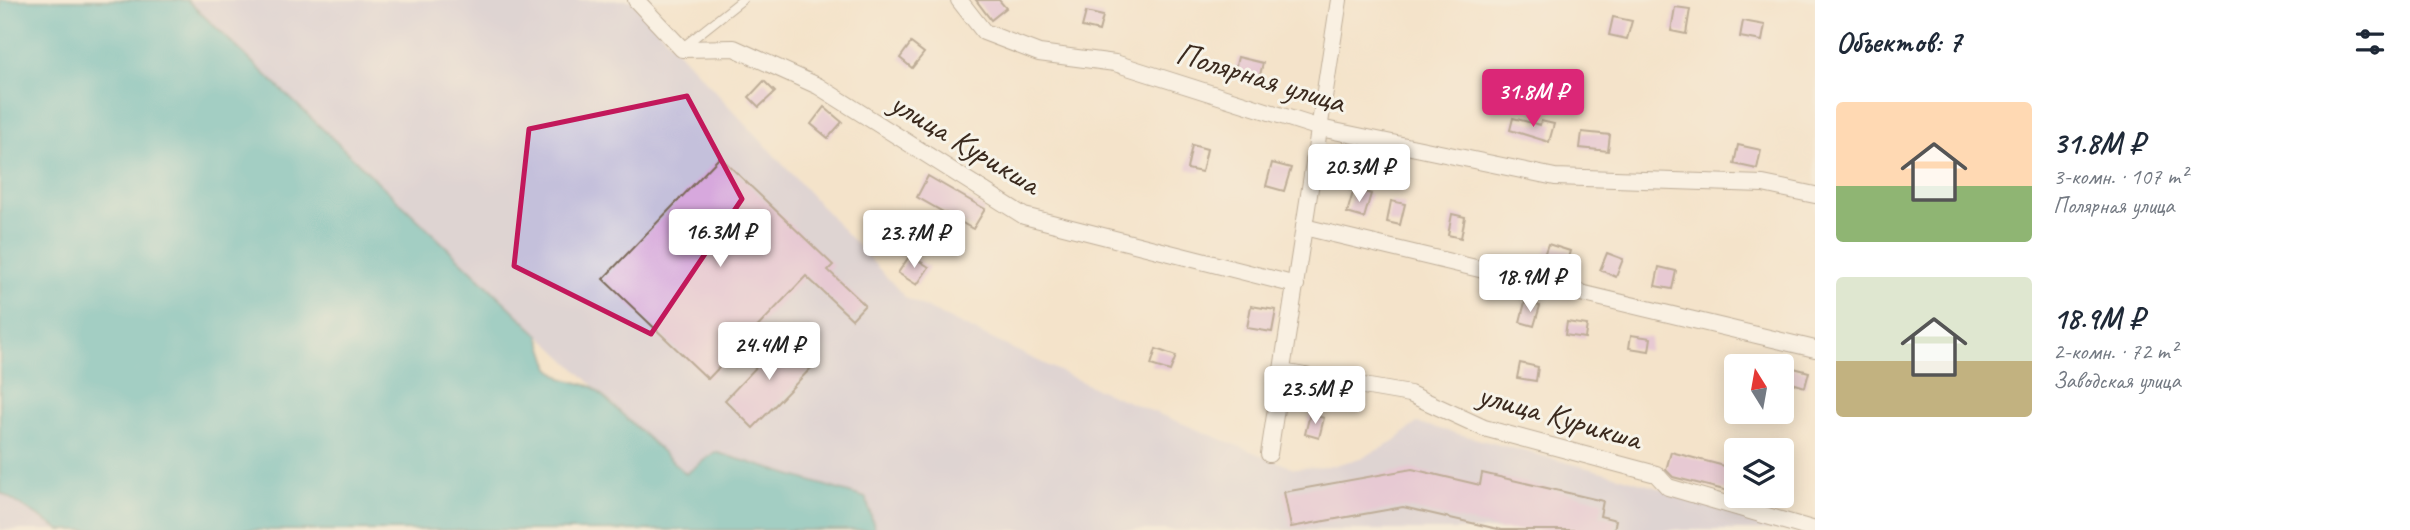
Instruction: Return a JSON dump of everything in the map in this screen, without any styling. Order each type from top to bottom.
[{"type":"street","points":[[636,0],[682,49]]},
{"type":"street","name":"Полярная улица","points":[[958,0],[984,32],[1039,53],[1115,63],[1320,128],[1555,177],[1763,184],[1815,195]]},
{"type":"street","points":[[1269,454],[1339,0]]},
{"type":"street","name":"улица Курикша","points":[[682,49],[734,48],[818,86],[1024,216],[1296,285]]},
{"type":"street","points":[[1304,227],[1815,349]]},
{"type":"street","name":"улица Курикша","points":[[1282,372],[1410,394],[1483,428],[1656,474],[1668,486],[1815,530]]},
{"type":"lane","points":[[682,49],[742,0]]},
{"type":"highlighted area","points":[[687,96],[742,199],[651,334],[514,266],[529,129]]},
{"type":"shaded area","points":[[187,0],[631,0],[906,298],[1097,389],[1293,468],[1327,467],[1361,458],[1392,443],[1417,423],[1622,477],[1796,530],[875,530],[866,498],[715,452],[686,474]]},
{"type":"shaded area","points":[[0,492],[60,530],[0,530]]},
{"type":"water","points":[[0,0],[187,0],[539,335],[550,368],[562,378],[593,387],[686,474],[715,452],[866,498],[875,530],[60,530],[0,492]]},
{"type":"building","points":[[976,0],[999,0],[1006,8],[991,20]]},
{"type":"building","points":[[1675,7],[1690,9],[1686,34],[1671,31]]},
{"type":"building","points":[[1086,12],[1103,16],[1099,31],[1082,27]]},
{"type":"building","points":[[1613,17],[1632,21],[1627,39],[1609,35]]},
{"type":"building","points":[[1743,21],[1765,25],[1762,41],[1740,37]]},
{"type":"building","points":[[911,43],[924,53],[912,68],[900,58]]},
{"type":"building","points":[[1238,57],[1263,63],[1259,79],[1234,73]]},
{"type":"building","points":[[764,81],[775,92],[759,107],[749,97]]},
{"type":"building","points":[[824,107],[842,122],[828,138],[811,124]]},
{"type":"building","points":[[1513,118],[1540,125],[1541,121],[1554,124],[1549,142],[1510,130]]},
{"type":"building","points":[[1582,132],[1610,135],[1608,151],[1580,148]]},
{"type":"building","points":[[1192,145],[1207,149],[1202,172],[1187,169]]},
{"type":"building","points":[[1738,145],[1761,150],[1757,169],[1734,164]]},
{"type":"building","points":[[720,157],[833,265],[828,270],[865,305],[852,319],[806,276],[708,379],[603,279]]},
{"type":"building","points":[[1272,163],[1291,168],[1284,191],[1266,186]]},
{"type":"building","points":[[928,176],[985,209],[973,229],[917,197]]},
{"type":"building","points":[[1354,189],[1371,194],[1364,218],[1347,213]]},
{"type":"building","points":[[1391,201],[1405,204],[1400,225],[1387,222]]},
{"type":"building","points":[[1452,214],[1465,217],[1461,238],[1448,235]]},
{"type":"building","points":[[1548,244],[1570,251],[1565,268],[1542,261]]},
{"type":"building","points":[[1607,253],[1623,259],[1616,277],[1600,270]]},
{"type":"building","points":[[910,255],[929,267],[917,285],[898,273]]},
{"type":"building","points":[[1659,267],[1676,271],[1672,289],[1655,286]]},
{"type":"building","points":[[1525,302],[1540,306],[1534,326],[1520,322]]},
{"type":"building","points":[[1251,306],[1276,310],[1272,332],[1247,328]]},
{"type":"building","points":[[1567,322],[1587,325],[1585,338],[1565,335]]},
{"type":"building","points":[[1631,335],[1651,338],[1649,351],[1629,348]]},
{"type":"building","points":[[785,337],[814,365],[753,428],[725,400]]},
{"type":"building","points":[[1156,349],[1176,356],[1170,371],[1151,365]]},
{"type":"building","points":[[1520,363],[1538,367],[1536,381],[1517,378]]},
{"type":"building","points":[[1794,368],[1809,372],[1805,387],[1794,384]]},
{"type":"building","points":[[1310,414],[1324,418],[1319,438],[1305,434]]},
{"type":"building","points":[[1671,452],[1724,466],[1724,490],[1673,477],[1666,470]]},
{"type":"building","points":[[1412,469],[1480,485],[1482,473],[1603,501],[1600,516],[1616,520],[1614,530],[1502,530],[1403,507],[1291,527],[1284,492]]}]
